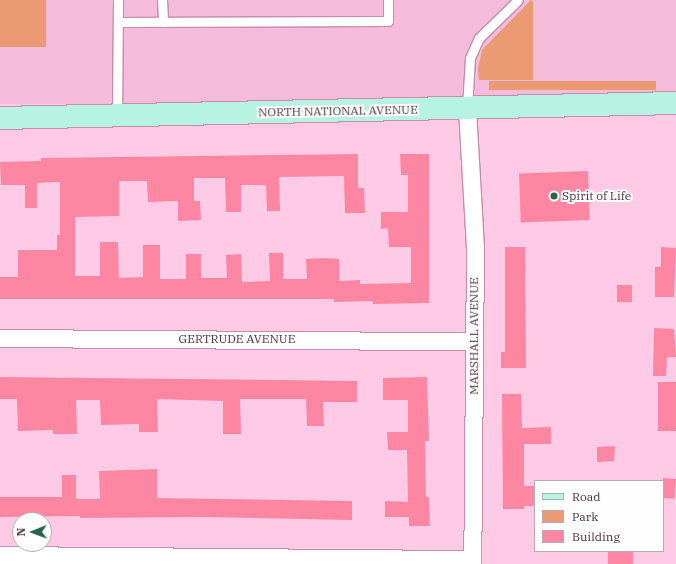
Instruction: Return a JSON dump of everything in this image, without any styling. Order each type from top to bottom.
[{"type":"street","name":"NORTH NATIONAL AVENUE","points":[[0,118],[676,103]]},
{"type":"street","name":"MARSHALL AVENUE","points":[[467,108],[475,247],[472,561]]},
{"type":"street","name":"GERTRUDE AVENUE","points":[[0,338],[474,340]]},
{"type":"street","points":[[0,555],[472,561]]},
{"type":"lane","points":[[117,115],[118,0]]},
{"type":"lane","points":[[162,0],[162,22]]},
{"type":"lane","points":[[118,22],[388,21],[388,0]]},
{"type":"lane","points":[[467,108],[470,58],[479,38],[518,0]]},
{"type":"shaded area","points":[[0,0],[676,0],[676,104],[0,104]]},
{"type":"green space","points":[[0,0],[46,0],[46,47],[0,47]]},
{"type":"green space","points":[[531,0],[533,2],[533,80],[479,80],[478,69],[482,50]]},
{"type":"green space","points":[[489,81],[656,81],[656,90],[489,90]]},
{"type":"building","points":[[358,154],[358,188],[364,188],[365,213],[345,213],[344,176],[279,177],[280,211],[267,211],[266,185],[241,185],[241,212],[226,212],[225,178],[194,178],[194,201],[200,201],[201,220],[178,221],[178,201],[148,202],[147,181],[119,181],[119,216],[75,217],[75,276],[100,276],[100,242],[118,242],[119,278],[143,277],[143,245],[160,245],[160,279],[186,279],[186,254],[201,254],[201,278],[227,278],[226,255],[241,254],[242,282],[270,281],[269,253],[283,253],[283,279],[307,279],[306,259],[324,258],[339,259],[339,281],[360,280],[360,284],[411,283],[411,247],[389,247],[388,228],[381,229],[381,212],[408,212],[408,175],[401,175],[400,154],[429,154],[429,303],[373,304],[373,301],[334,302],[334,299],[0,299],[0,277],[18,277],[18,250],[57,250],[57,235],[60,235],[60,182],[37,183],[37,208],[25,208],[25,185],[1,185],[0,162],[41,161],[41,158]]},
{"type":"building","name":"Spirit of Life","points":[[588,171],[590,220],[521,222],[519,173]]},
{"type":"building","points":[[505,247],[525,247],[526,368],[501,368],[501,352],[505,352]]},
{"type":"building","points":[[661,247],[676,248],[674,297],[655,297],[655,267],[661,267]]},
{"type":"building","points":[[617,285],[632,285],[632,302],[617,302]]},
{"type":"building","points":[[654,328],[674,329],[676,357],[667,357],[666,376],[653,376]]},
{"type":"building","points":[[0,377],[357,381],[357,402],[323,402],[324,426],[307,426],[306,399],[240,399],[241,434],[223,434],[223,401],[157,399],[158,432],[139,432],[139,424],[101,425],[100,400],[76,400],[77,434],[53,434],[53,430],[18,431],[17,399],[0,399]]},
{"type":"building","points":[[427,377],[429,441],[425,441],[426,497],[429,497],[430,526],[409,526],[409,517],[385,517],[385,501],[408,502],[407,450],[388,450],[387,432],[408,432],[408,400],[383,400],[383,378]]},
{"type":"building","points":[[658,382],[676,382],[676,431],[658,431]]},
{"type":"building","points":[[502,394],[521,394],[522,428],[551,427],[551,444],[524,444],[524,486],[534,486],[534,506],[524,506],[524,509],[503,509]]},
{"type":"building","points":[[615,446],[614,461],[597,462],[597,447]]},
{"type":"building","points":[[157,469],[157,498],[352,501],[352,520],[203,517],[80,518],[80,516],[52,516],[52,512],[12,512],[12,517],[0,517],[0,497],[62,497],[62,475],[76,475],[76,499],[100,499],[99,471]]},
{"type":"building","points":[[663,478],[676,479],[675,499],[664,498]]},
{"type":"building","points":[[608,552],[633,552],[633,564],[608,564]]},
{"type":"place","name":"Spirit of Life","points":[[554,196]]}]
